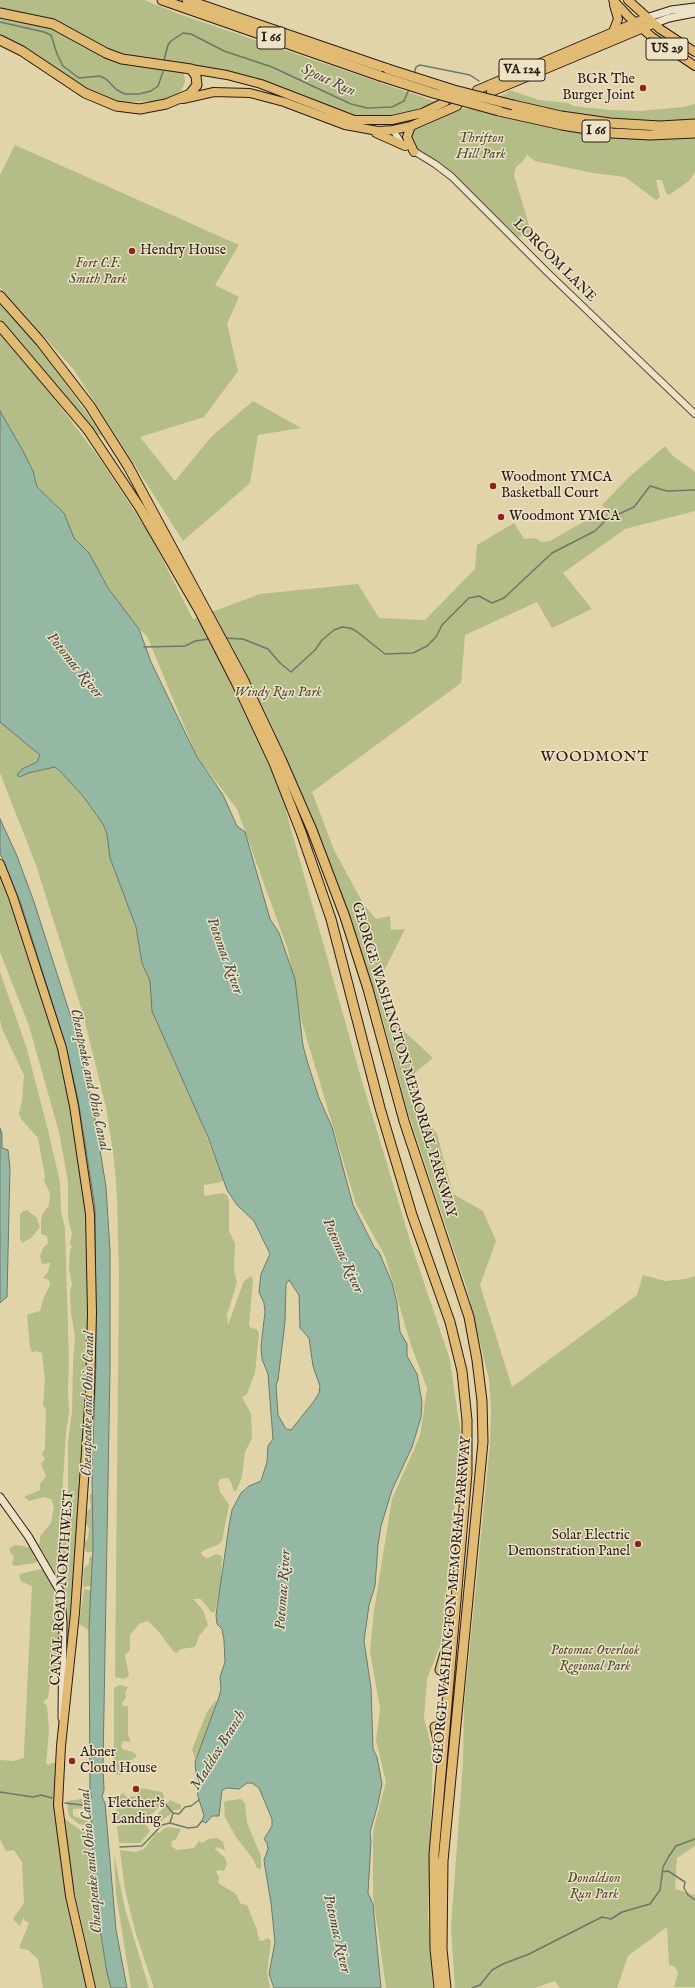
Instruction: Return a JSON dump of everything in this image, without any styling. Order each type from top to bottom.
[{"type":"highway","name":"I 66","points":[[162,0],[380,76],[433,93],[499,111],[562,125],[612,133],[650,135],[695,133]]},
{"type":"highway","name":"I 66","points":[[187,0],[388,69],[449,88],[513,105],[560,116],[610,123],[660,126],[695,124]]},
{"type":"highway","points":[[0,14],[53,24],[106,53],[122,59],[190,69],[196,76],[196,87],[190,94],[174,102],[140,108],[126,108],[106,103],[85,93],[28,54],[0,40]]},
{"type":"highway","name":"GEORGE WASHINGTON MEMORIAL PARKWAY","points":[[0,296],[40,341],[90,406],[128,466],[240,680],[312,830],[345,918],[368,989],[404,1121],[469,1317],[477,1360],[482,1401],[483,1449],[442,1861],[438,1949],[446,1988]]},
{"type":"highway","name":"GEORGE WASHINGTON MEMORIAL PARKWAY","points":[[0,326],[59,395],[92,437],[140,508],[202,609]]},
{"type":"highway","name":"GEORGE WASHINGTON MEMORIAL PARKWAY","points":[[240,680],[301,832],[331,919],[380,1108],[412,1215],[450,1322],[462,1371],[467,1420],[467,1473],[434,1854],[438,1988]]},
{"type":"highway","points":[[440,1670],[453,1630]]},
{"type":"highway","points":[[435,1727],[442,1756]]},
{"type":"main road","name":"US 29","points":[[613,0],[642,29],[664,46],[695,66]]},
{"type":"main road","points":[[613,0],[618,17],[613,32]]},
{"type":"main road","name":"US 29","points":[[628,0],[653,24],[695,52]]},
{"type":"main road","points":[[646,18],[671,10],[695,7]]},
{"type":"main road","points":[[653,24],[669,18],[695,13]]},
{"type":"main road","name":"VA 124","points":[[477,90],[646,18]]},
{"type":"main road","name":"VA 124","points":[[492,92],[653,24]]},
{"type":"main road","points":[[190,69],[227,75],[261,84],[354,120],[384,125],[393,130]]},
{"type":"main road","points":[[174,102],[214,92],[250,93],[284,102],[345,126],[383,135],[404,146]]},
{"type":"main road","points":[[393,130],[398,124],[445,102]]},
{"type":"main road","points":[[366,130],[393,130],[411,126],[457,106]]},
{"type":"main road","points":[[354,120],[387,121],[422,112]]},
{"type":"main road","points":[[411,126],[407,137],[414,152]]},
{"type":"main road","name":"CANAL ROAD NORTHWEST","points":[[0,864],[13,897],[62,1048],[74,1106],[90,1214],[92,1313],[90,1385],[72,1655],[63,1728],[58,1797],[70,1896],[91,1988]]},
{"type":"main road","points":[[0,1497],[56,1581],[61,1596],[63,1630],[61,1713],[63,1728]]},
{"type":"street","name":"LORCOM LANE","points":[[393,130],[404,146],[435,164],[452,177],[550,276],[695,414]]},
{"type":"green space","points":[[0,0],[144,0],[179,14],[437,102],[395,117],[357,117],[294,94],[115,54],[86,38],[0,9]]},
{"type":"green space","points":[[0,18],[33,22],[58,31],[115,61],[131,65],[181,71],[184,74],[185,82],[181,91],[161,101],[123,102],[111,100],[85,89],[22,47],[0,35]]},
{"type":"green space","name":"Thrifton Hill Park","points":[[509,90],[539,100],[568,103],[573,106],[611,110],[640,111],[683,107],[695,104],[695,172],[689,181],[669,195],[666,193],[662,180],[656,180],[660,197],[656,200],[625,177],[593,173],[535,161],[527,155],[516,167],[514,175],[531,232],[518,237],[445,167],[416,149],[408,134],[413,129],[461,108],[469,109],[507,93]]},
{"type":"green space","name":"Fort C.F. Smith Park","points":[[15,145],[239,245],[215,285],[239,297],[227,324],[238,371],[204,417],[140,437],[175,481],[211,437],[253,401],[301,428],[258,435],[250,483],[183,541],[74,370],[0,287],[0,175]]},
{"type":"green space","points":[[0,304],[40,349],[104,437],[95,433],[0,319]]},
{"type":"green space","points":[[0,335],[50,393],[100,459],[150,535],[193,619],[260,594],[358,584],[379,618],[425,620],[475,569],[477,545],[514,523],[524,539],[535,538],[542,542],[550,541],[606,509],[602,505],[628,478],[665,446],[672,455],[695,472],[695,511],[625,529],[563,573],[592,609],[552,628],[537,602],[465,635],[461,683],[312,792],[334,850],[364,905],[376,919],[390,916],[391,930],[405,929],[382,975],[391,1019],[433,1058],[411,1076],[424,1117],[437,1134],[453,1194],[483,1211],[496,1241],[480,1285],[512,1387],[637,1295],[643,1275],[665,1281],[686,1279],[695,1276],[695,1846],[677,1858],[675,1889],[695,1895],[695,1987],[674,1987],[678,1973],[675,1967],[669,1965],[667,1927],[628,1956],[617,1988],[560,1988],[555,1981],[535,1988],[455,1988],[451,1927],[463,1763],[464,1706],[490,1444],[491,1408],[489,1380],[467,1289],[408,1113],[383,1020],[349,916],[311,813],[303,799],[286,811],[359,1071],[412,1247],[450,1360],[461,1436],[443,1638],[427,1679],[424,1718],[433,1753],[428,1915],[433,1988],[386,1988],[373,1896],[373,1831],[386,1782],[376,1740],[380,1709],[370,1651],[374,1611],[392,1499],[420,1436],[427,1388],[410,1342],[385,1256],[356,1204],[301,1019],[288,950],[237,809],[197,757],[147,636],[139,629],[108,588],[89,553],[74,538],[64,513],[37,487],[33,471],[0,411]]},
{"type":"green space","points":[[0,722],[40,755],[40,759],[37,762],[22,769],[17,775],[55,767],[83,796],[103,824],[107,834],[110,858],[136,927],[142,963],[150,981],[152,1011],[197,1111],[223,1180],[221,1182],[204,1185],[205,1196],[223,1193],[227,1195],[229,1201],[229,1231],[235,1243],[234,1271],[237,1282],[227,1315],[228,1325],[244,1281],[251,1276],[253,1280],[249,1325],[251,1328],[257,1329],[259,1334],[255,1373],[247,1394],[242,1397],[251,1414],[252,1438],[245,1452],[242,1477],[236,1491],[234,1491],[228,1478],[220,1479],[218,1483],[220,1492],[229,1505],[222,1541],[218,1545],[204,1550],[201,1553],[204,1557],[208,1558],[216,1554],[222,1556],[221,1583],[215,1611],[212,1613],[201,1599],[193,1599],[203,1610],[208,1625],[199,1636],[195,1647],[181,1649],[176,1653],[148,1621],[139,1624],[130,1635],[130,1650],[125,1655],[129,1676],[124,1679],[115,1677],[119,1277],[117,1197],[114,1159],[106,1107],[83,1014],[36,865],[0,773]]},
{"type":"green space","points":[[0,872],[64,1068],[88,1219],[88,1382],[64,1698],[66,1619],[62,1570],[65,1557],[57,1560],[59,1572],[56,1574],[38,1544],[40,1543],[40,1536],[51,1523],[54,1508],[52,1500],[45,1497],[29,1501],[24,1497],[40,1490],[40,1484],[46,1476],[41,1464],[45,1459],[42,1454],[45,1448],[46,1410],[43,1405],[45,1380],[42,1353],[36,1351],[32,1353],[30,1347],[27,1315],[40,1311],[44,1297],[50,1285],[49,1280],[43,1278],[48,1272],[50,1263],[42,1264],[40,1256],[43,1248],[48,1243],[47,1236],[41,1234],[41,1222],[42,1215],[49,1205],[50,1193],[44,1181],[45,1176],[38,1138],[22,1120],[19,1114],[22,1101],[24,1075],[2,1029],[0,1020],[0,972],[26,1046],[47,1126],[60,1182],[61,1212],[65,1228],[69,1412],[66,1433],[59,1542],[62,1544],[65,1538],[68,1511],[68,1442],[72,1412],[75,1336],[71,1313],[70,1291],[72,1285],[69,1269],[70,1250],[72,1247],[70,1243],[72,1234],[68,1218],[68,1182],[59,1132],[29,1026],[0,952]]},
{"type":"green space","points":[[27,1210],[37,1218],[40,1227],[31,1238],[22,1243],[20,1238],[20,1215],[22,1212]]},
{"type":"green space","points":[[92,1494],[93,1552],[86,1552],[84,1544],[88,1538],[89,1528],[85,1523],[87,1518],[86,1513],[91,1507],[89,1495]]},
{"type":"green space","points":[[15,1545],[29,1547],[35,1554],[33,1555],[35,1558],[37,1557],[38,1560],[35,1563],[14,1566],[12,1564],[14,1556],[10,1552],[10,1548]]},
{"type":"green space","points":[[93,1555],[91,1586],[83,1587],[84,1568],[89,1564],[89,1558]]},
{"type":"green space","points":[[44,1569],[54,1586],[53,1618],[60,1623],[59,1662],[56,1668],[52,1670],[48,1698],[43,1702],[47,1706],[49,1731],[46,1764],[49,1765],[51,1763],[57,1763],[55,1808],[88,1988],[43,1988],[38,1959],[28,1950],[19,1948],[29,1923],[24,1920],[24,1916],[20,1926],[13,1919],[24,1903],[22,1862],[14,1850],[6,1851],[0,1839],[0,1760],[13,1761],[24,1758],[32,1586],[22,1582],[19,1576],[20,1574]]},
{"type":"green space","points":[[84,1589],[91,1590],[89,1630],[79,1624]]},
{"type":"green space","points":[[120,1685],[128,1687],[125,1693],[126,1697],[122,1704],[123,1706],[128,1706],[128,1735],[131,1742],[123,1741],[121,1746],[122,1749],[133,1752],[137,1756],[130,1761],[125,1772],[119,1775],[116,1774],[114,1770],[114,1688]]},
{"type":"green space","points":[[215,1701],[217,1702],[207,1731],[195,1759],[192,1749],[207,1712]]},
{"type":"green space","points":[[141,1788],[162,1792],[165,1799],[153,1813],[142,1818],[117,1821],[116,1798],[123,1793],[127,1797],[136,1796]]},
{"type":"green space","points":[[82,1799],[85,1808],[73,1809],[73,1816],[88,1821],[89,1826],[79,1824],[70,1817],[68,1812],[67,1801]]},
{"type":"green space","points":[[241,1799],[245,1803],[247,1823],[261,1856],[261,1869],[257,1868],[253,1859],[236,1837],[225,1817],[225,1801]]},
{"type":"green space","points":[[170,1800],[181,1805],[181,1809],[172,1811],[171,1814],[155,1825],[153,1820]]},
{"type":"green space","points":[[64,1818],[80,1830],[93,1829],[94,1873],[98,1920],[111,1988],[96,1988],[72,1880]]},
{"type":"green space","points":[[142,1823],[146,1824],[150,1831],[140,1843],[119,1843],[117,1826]]},
{"type":"green space","points":[[168,1827],[181,1829],[176,1839],[171,1842],[172,1847],[177,1850],[194,1848],[199,1841],[202,1843],[208,1839],[217,1838],[223,1842],[225,1850],[216,1847],[215,1849],[225,1858],[227,1864],[224,1871],[218,1870],[216,1872],[219,1877],[218,1883],[236,1894],[241,1904],[247,1905],[257,1930],[259,1940],[262,1941],[268,1938],[271,1941],[267,1973],[270,1988],[154,1988],[136,1934],[125,1890],[120,1850],[136,1852],[144,1849],[157,1832],[160,1833],[163,1829]]},
{"type":"green space","points":[[114,1854],[125,1909],[149,1988],[131,1988],[116,1894]]},
{"type":"water","name":"Potomac River","points":[[0,411],[33,471],[37,487],[64,513],[74,538],[89,553],[108,588],[139,629],[151,662],[197,757],[223,795],[237,826],[245,832],[270,919],[279,933],[295,979],[303,1046],[308,1064],[319,1098],[332,1127],[353,1205],[374,1247],[379,1252],[392,1283],[397,1303],[400,1332],[407,1344],[407,1356],[417,1374],[422,1402],[421,1417],[412,1447],[392,1490],[381,1526],[375,1586],[369,1605],[364,1641],[371,1688],[373,1749],[377,1757],[382,1784],[370,1832],[371,1841],[368,1893],[373,1904],[381,1988],[274,1988],[269,1974],[275,1942],[271,1903],[264,1860],[268,1849],[267,1843],[264,1839],[272,1826],[272,1819],[259,1788],[252,1783],[247,1783],[239,1789],[227,1788],[222,1790],[219,1816],[212,1816],[206,1823],[202,1821],[204,1815],[198,1797],[195,1762],[219,1697],[221,1689],[220,1677],[225,1662],[222,1629],[217,1624],[216,1615],[229,1526],[232,1510],[241,1493],[249,1486],[261,1481],[267,1462],[268,1446],[273,1439],[268,1374],[262,1359],[261,1346],[265,1312],[264,1303],[259,1292],[261,1274],[270,1254],[254,1221],[237,1205],[227,1190],[208,1137],[152,1011],[150,981],[142,963],[136,927],[110,858],[107,834],[103,824],[83,796],[55,767],[28,773],[20,777],[17,775],[22,769],[37,762],[40,755],[0,722]],"holes":[[[289,1280],[299,1295],[300,1328],[309,1338],[313,1366],[320,1386],[319,1393],[314,1401],[291,1430],[286,1429],[278,1415],[276,1385],[278,1380],[285,1322],[286,1284]]]},
{"type":"water","points":[[0,819],[17,856],[34,902],[75,1030],[93,1106],[106,1187],[110,1251],[110,1368],[103,1765],[104,1790],[102,1797],[105,1803],[116,1930],[127,1988],[111,1988],[107,1973],[95,1898],[90,1799],[92,1797],[90,1793],[89,1627],[93,1547],[92,1472],[96,1363],[95,1207],[78,1099],[65,1043],[21,904],[0,853]]},
{"type":"water","points":[[0,1128],[2,1134],[2,1148],[8,1150],[10,1168],[7,1297],[0,1303]]},
{"type":"waterway","name":"Spout Run","points":[[0,22],[51,35],[57,54],[63,66],[79,78],[100,76],[106,79],[117,90],[125,94],[139,94],[151,91],[158,86],[163,72]]},
{"type":"waterway","name":"Spout Run","points":[[164,60],[168,45],[171,41],[183,33],[191,34],[224,51],[272,67],[351,104],[367,108],[392,107],[404,101],[409,89]]},
{"type":"waterway","name":"Spout Run","points":[[414,74],[416,67],[420,65],[470,75],[479,81]]},
{"type":"waterway","points":[[224,638],[243,639],[268,649],[280,663],[291,672],[315,650],[322,640],[334,630],[342,627],[350,628],[356,631],[385,654],[413,653],[427,646],[436,637],[442,625],[469,598],[479,596],[492,603],[504,598],[552,553],[595,531],[606,520],[634,507],[650,486],[667,491],[695,490]]},
{"type":"waterway","points":[[144,647],[185,646],[195,641],[209,639]]},
{"type":"waterway","name":"Maddox Branch","points":[[0,1792],[33,1797],[41,1795],[52,1798]]},
{"type":"waterway","name":"Maddox Branch","points":[[117,1804],[127,1807],[141,1807],[153,1804],[161,1799],[173,1813],[179,1814],[185,1807],[191,1806],[199,1800]]},
{"type":"waterway","name":"Maddox Branch","points":[[65,1803],[82,1805]]},
{"type":"waterway","points":[[170,1823],[173,1813]]},
{"type":"waterway","points":[[120,1847],[142,1846],[162,1825],[170,1823],[188,1828],[197,1827],[202,1821]]},
{"type":"waterway","points":[[472,1988],[480,1985],[492,1970],[529,1954],[602,1917],[611,1919],[622,1912],[650,1904],[660,1890],[663,1867],[669,1856],[676,1846],[695,1839]]},
{"type":"waterway","points":[[662,1872],[668,1871],[685,1882],[684,1888],[688,1895],[695,1900]]},
{"type":"place","name":"BGR The Burger Joint","points":[[643,88]]},
{"type":"place","name":"Hendry House","points":[[132,251]]},
{"type":"place","name":"Woodmont YMCA Basketball Court","points":[[493,486]]},
{"type":"place","name":"Woodmont YMCA","points":[[501,517]]},
{"type":"place","name":"Solar Electric Demonstration Panel","points":[[638,1544]]},
{"type":"place","name":"Abner Cloud House","points":[[72,1761]]},
{"type":"place","name":"Fletcher's Landing","points":[[136,1789]]},
{"type":"district","name":"WOODMONT","points":[[595,758]]},
{"type":"park label","name":"Windy Run Park","points":[[278,693]]},
{"type":"park label","name":"Potomac Overlook Regional Park","points":[[595,1660]]},
{"type":"park label","name":"Donaldson Run Park","points":[[594,1888]]},
{"type":"water label","name":"Chesapeake and Ohio Canal","points":[[89,1080]]},
{"type":"water label","name":"Chesapeake and Ohio Canal","points":[[89,1404]]},
{"type":"water label","name":"Chesapeake and Ohio Canal","points":[[92,1861]]}]
